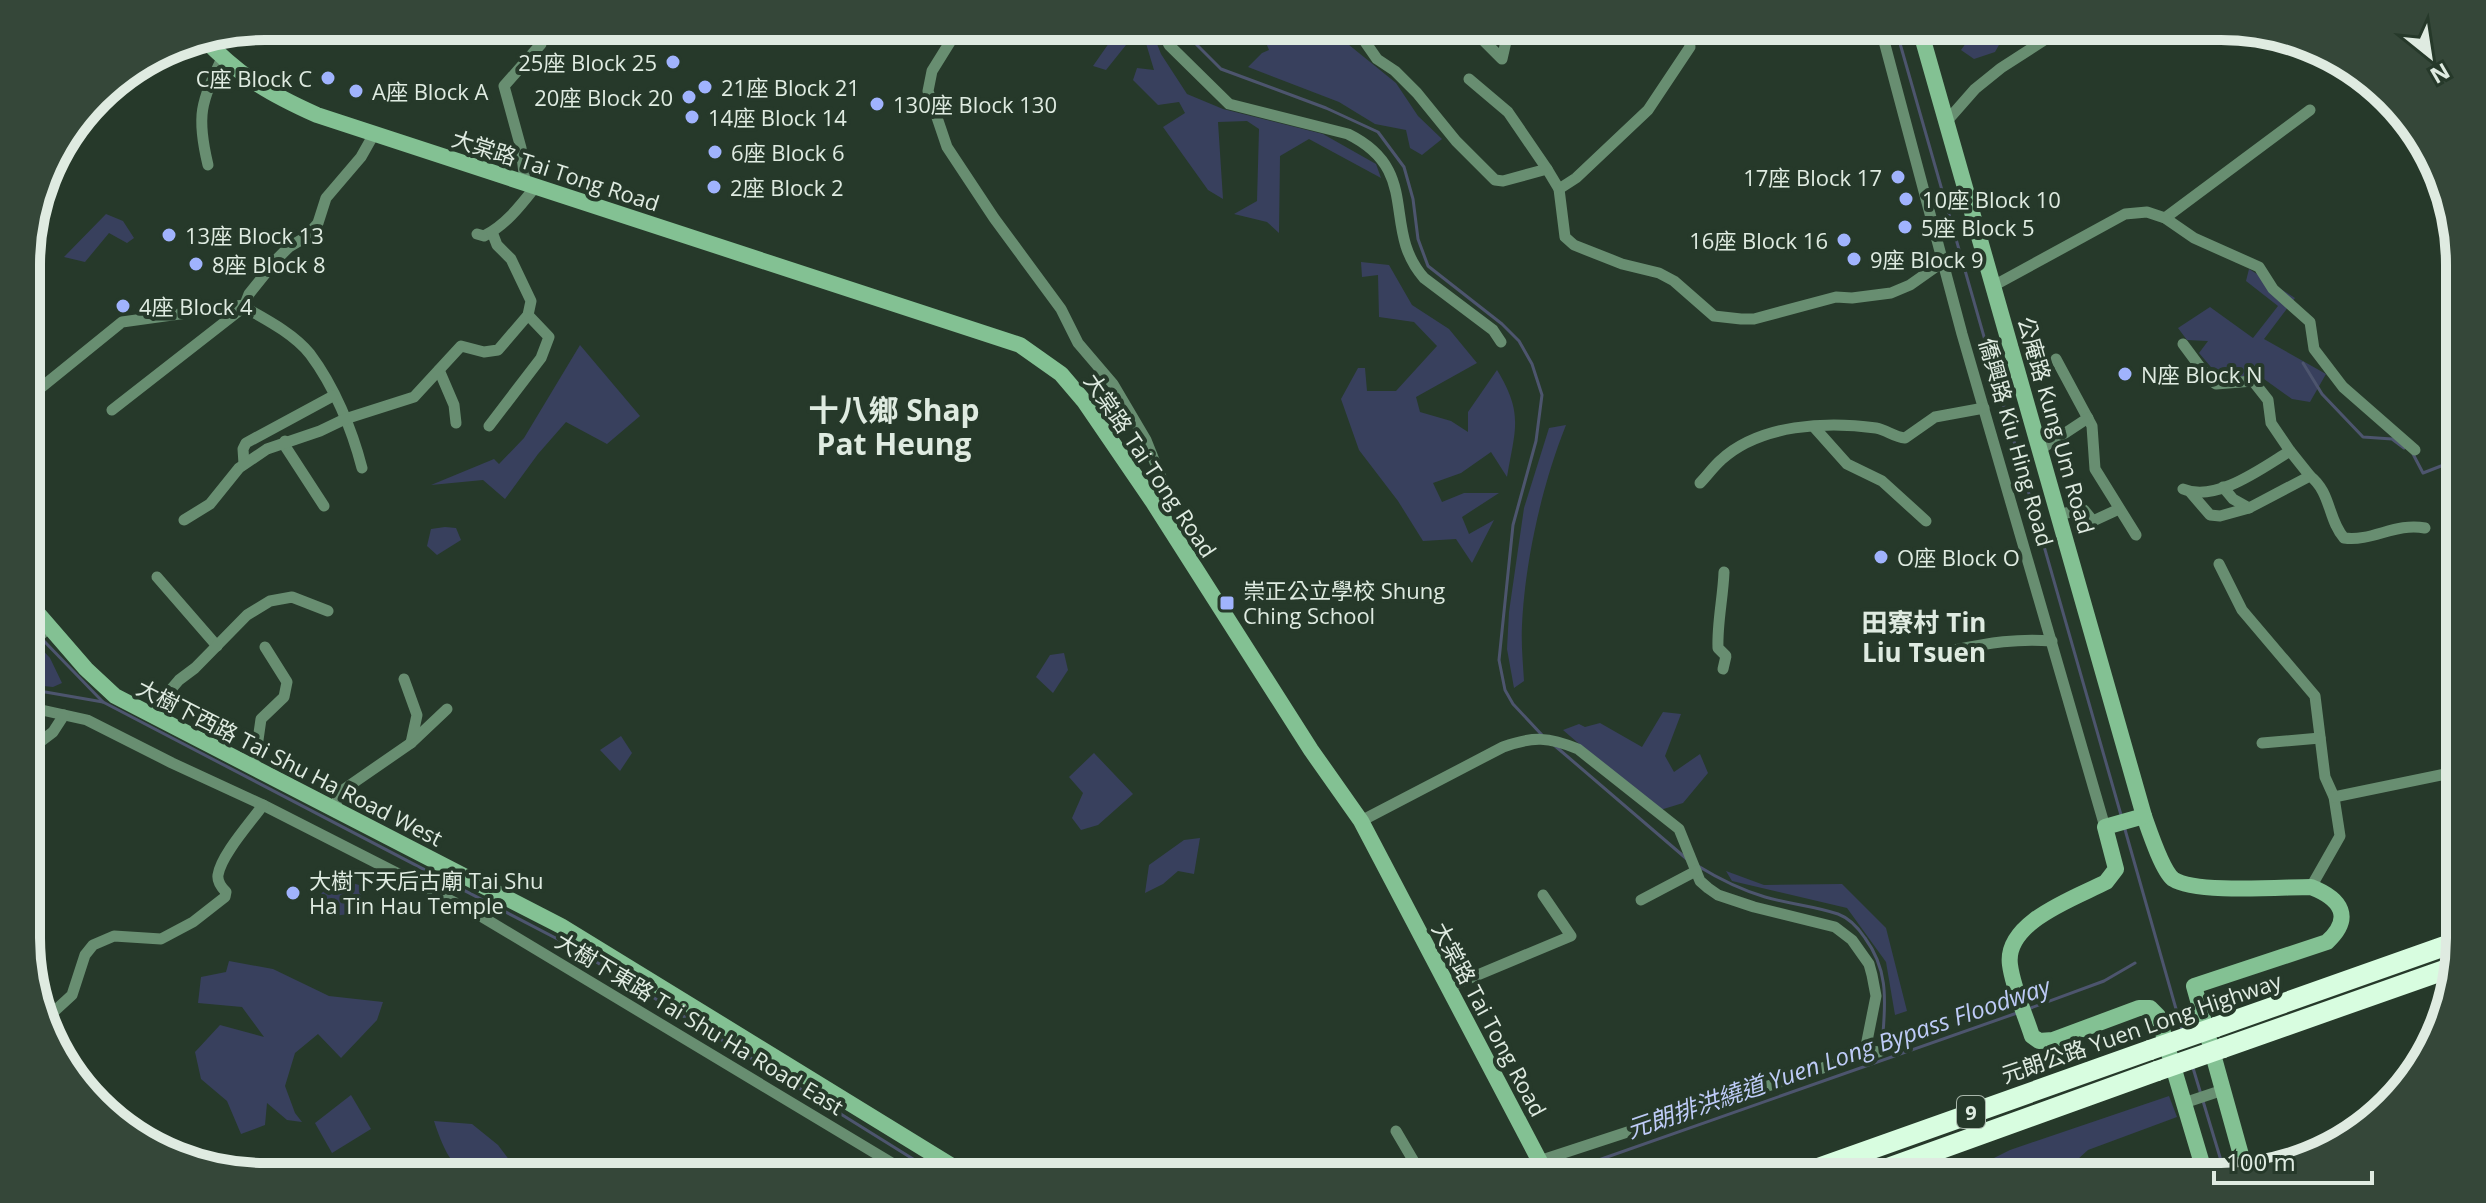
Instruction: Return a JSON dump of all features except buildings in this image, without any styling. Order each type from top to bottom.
[{"type":"highway","name":"元朗公路 Yuen Long Highway","points":[[1832,1163],[2445,946]]},
{"type":"highway","name":"9","points":[[1902,1163],[2444,970]]},
{"type":"street","points":[[951,40],[932,71],[928,91],[947,147],[994,218],[1061,309],[1078,343],[1113,384],[1146,440],[1162,480],[1153,502]]},
{"type":"street","points":[[1167,40],[1229,104],[1348,134],[1375,152],[1389,167],[1397,189],[1405,250],[1415,267],[1490,336],[1501,342]]},
{"type":"street","points":[[1364,40],[1377,59],[1395,71],[1417,93],[1456,141],[1495,180],[1503,181],[1547,169]]},
{"type":"street","points":[[1483,40],[1502,59],[1506,40]]},
{"type":"street","points":[[1559,189],[1576,178],[1648,110],[1690,47],[1689,40]]},
{"type":"street","name":"僑興路 Kiu Hing Road","points":[[1884,40],[1984,408],[2116,869],[2106,882],[2035,919],[2018,932],[2012,944],[2009,964],[2032,1036],[2039,1041],[2053,1040],[2139,1008],[2150,1008],[2158,1016],[2184,1103]]},
{"type":"street","name":"公庵路 Kung Um Road","points":[[1923,40],[2144,816],[2167,872],[2179,882],[2217,888],[2311,887]]},
{"type":"street","points":[[1946,122],[1975,89],[2044,40]]},
{"type":"street","points":[[477,234],[484,236],[492,232],[511,216],[530,184],[504,86],[541,44]]},
{"type":"street","name":"大棠路 Tai Tong Road","points":[[211,47],[240,74],[279,98],[317,115],[1020,345],[1061,374],[1084,401],[1153,502],[1304,739],[1361,821],[1541,1163]]},
{"type":"street","points":[[208,165],[201,134],[201,111],[207,89],[222,58]]},
{"type":"street","points":[[1469,79],[1508,112],[1547,169],[1559,189],[1565,237],[1574,245],[1674,281],[1714,316],[1754,319],[1836,297],[1891,293],[1910,285],[1944,261]]},
{"type":"street","points":[[2165,218],[2310,110]]},
{"type":"street","points":[[112,410],[244,306],[249,294],[277,259],[306,237],[318,223],[326,198],[361,157],[374,134]]},
{"type":"street","points":[[1995,285],[2125,214],[2147,212],[2165,218],[2194,238],[2259,267],[2273,289],[2310,322],[2314,349],[2343,387],[2415,450]]},
{"type":"street","points":[[184,520],[219,496],[233,473],[267,449],[414,397],[461,346],[484,352],[498,350],[528,315],[531,301],[511,259],[497,245],[492,232]]},
{"type":"street","points":[[40,388],[122,322],[244,306],[280,329],[309,353],[345,419],[362,468]]},
{"type":"street","points":[[489,426],[546,348],[549,337],[528,315]]},
{"type":"street","points":[[2183,344],[2216,384],[2253,381],[2268,400],[2271,423],[2290,451],[2322,487],[2344,538],[2361,538],[2404,526],[2425,528]]},
{"type":"street","points":[[2056,359],[2094,433],[2095,469],[2136,535]]},
{"type":"street","points":[[439,370],[454,405],[456,423]]},
{"type":"street","points":[[244,464],[243,449],[246,443],[333,396]]},
{"type":"street","points":[[1700,483],[1722,459],[1748,442],[1791,428],[1882,429],[1893,437],[1905,438],[1935,417],[1984,408]]},
{"type":"street","points":[[2041,449],[2088,418]]},
{"type":"street","points":[[1814,427],[1847,464],[1882,481],[1926,521]]},
{"type":"street","points":[[285,441],[285,446],[324,506]]},
{"type":"street","points":[[2290,451],[2235,484],[2187,491],[2210,515],[2220,516],[2249,508],[2310,476]]},
{"type":"street","points":[[2223,487],[2233,499],[2249,508]]},
{"type":"street","points":[[2060,514],[2084,510],[2095,520],[2119,509]]},
{"type":"street","points":[[2219,564],[2242,610],[2315,696],[2325,777],[2334,797],[2340,836],[2311,887],[2326,893],[2338,905],[2343,917],[2340,930],[2327,942],[2194,986],[2243,1162]]},
{"type":"street","points":[[1723,669],[1726,656],[1718,648],[1717,630],[1723,606],[1724,572]]},
{"type":"street","points":[[157,577],[217,646]]},
{"type":"street","points":[[150,714],[179,680],[247,615],[270,601],[292,597],[328,611]]},
{"type":"street","name":"大樹下西路 Tai Shu Ha Road West","points":[[40,616],[86,669],[115,696],[561,926],[947,1163]]},
{"type":"street","points":[[40,635],[50,627]]},
{"type":"street","points":[[1955,650],[1997,641],[2052,641]]},
{"type":"street","points":[[254,768],[261,719],[284,697],[287,682],[265,647]]},
{"type":"street","points":[[404,679],[417,715],[411,743]]},
{"type":"street","points":[[333,808],[343,790],[411,743],[447,709]]},
{"type":"street","name":"大樹下東路 Tai Shu Ha Road East","points":[[40,710],[87,720],[263,805],[518,937],[892,1163]]},
{"type":"street","points":[[40,742],[53,732],[64,715]]},
{"type":"street","points":[[2262,743],[2320,738]]},
{"type":"street","points":[[1361,821],[1503,747],[1526,739],[1559,741],[1578,749],[1679,829],[1698,876],[1718,895],[1835,927],[1852,940],[1869,964],[1872,975],[1876,996],[1867,1041],[1871,1051],[1879,1052]]},
{"type":"street","points":[[2334,797],[2446,774]]},
{"type":"street","points":[[53,1012],[72,995],[85,955],[102,939],[114,936],[161,939],[193,922],[225,897],[226,892],[218,876],[221,867],[263,805]]},
{"type":"street","points":[[2105,827],[2144,816]]},
{"type":"street","points":[[1641,900],[1698,876]]},
{"type":"street","points":[[1449,987],[1571,936],[1543,895]]},
{"type":"street","points":[[1567,1163],[1856,1057]]},
{"type":"street","points":[[2202,1163],[2184,1103],[2223,1090]]},
{"type":"street","points":[[1396,1131],[1415,1163]]},
{"type":"shaded area","points":[[1111,40],[1145,40],[1126,45],[1106,70],[1093,66]]},
{"type":"shaded area","points":[[1145,40],[1156,40],[1187,94],[1223,109],[1323,134],[1376,164],[1381,178],[1309,139],[1280,156],[1279,233],[1267,222],[1234,214],[1257,201],[1259,129],[1247,121],[1218,122],[1223,199],[1208,190],[1163,127],[1185,113],[1179,102],[1158,105],[1133,80],[1137,68],[1154,70]]},
{"type":"shaded area","points":[[1265,40],[1343,40],[1396,83],[1418,116],[1442,139],[1422,155],[1410,148],[1406,130],[1375,124],[1339,102],[1248,67],[1269,50]]},
{"type":"shaded area","points":[[1968,40],[2002,40],[1995,52],[1974,59],[1961,50]]},
{"type":"shaded area","points":[[106,214],[123,221],[134,238],[127,243],[109,233],[85,262],[64,257]]},
{"type":"shaded area","points":[[1361,262],[1389,265],[1412,305],[1449,329],[1477,363],[1416,397],[1420,412],[1451,421],[1468,432],[1468,412],[1497,370],[1506,385],[1515,422],[1507,477],[1491,452],[1461,473],[1433,483],[1442,502],[1464,493],[1499,493],[1462,517],[1469,534],[1494,520],[1472,563],[1456,539],[1423,541],[1398,501],[1359,450],[1341,399],[1358,368],[1365,368],[1367,391],[1396,391],[1437,346],[1414,322],[1379,317],[1378,275],[1362,277]]},
{"type":"shaded area","points":[[2249,269],[2295,298],[2264,339],[2326,374],[2310,402],[2292,399],[2257,374],[2222,380],[2199,353],[2208,341],[2187,340],[2178,328],[2210,307],[2253,338],[2278,306],[2246,281]]},
{"type":"shaded area","points":[[580,345],[640,416],[607,444],[566,422],[505,499],[483,480],[431,485],[494,459],[499,464],[524,438]]},
{"type":"shaded area","points":[[1566,425],[1549,473],[1531,549],[1522,625],[1524,681],[1514,688],[1507,649],[1509,612],[1524,508],[1549,428]]},
{"type":"shaded area","points":[[456,528],[461,540],[437,555],[427,546],[431,529]]},
{"type":"shaded area","points":[[40,647],[50,658],[62,683],[53,687],[40,686]]},
{"type":"shaded area","points":[[1064,653],[1068,670],[1053,693],[1036,677],[1050,655]]},
{"type":"shaded area","points":[[1663,712],[1681,714],[1665,756],[1674,772],[1700,754],[1708,773],[1683,803],[1657,811],[1563,730],[1579,724],[1585,727],[1600,723],[1642,747]]},
{"type":"shaded area","points":[[621,736],[632,753],[620,771],[600,750]]},
{"type":"shaded area","points":[[1094,753],[1133,794],[1098,825],[1081,830],[1072,818],[1083,793],[1069,777]]},
{"type":"shaded area","points":[[1200,838],[1194,874],[1178,871],[1163,884],[1145,893],[1149,865],[1184,840]]},
{"type":"shaded area","points":[[1726,871],[1764,885],[1842,884],[1886,928],[1907,1011],[1895,1015],[1886,962],[1847,908],[1732,881]]},
{"type":"shaded area","points":[[332,882],[359,885],[363,905],[349,914],[333,916],[322,903],[321,894]]},
{"type":"shaded area","points":[[229,961],[273,969],[329,996],[383,1002],[377,1020],[341,1058],[318,1034],[295,1053],[285,1086],[295,1113],[302,1122],[287,1120],[267,1103],[265,1125],[241,1134],[227,1101],[201,1079],[195,1052],[220,1025],[264,1037],[242,1007],[198,1003],[201,977],[226,972]]},
{"type":"shaded area","points":[[351,1095],[371,1129],[332,1153],[315,1123]]},
{"type":"shaded area","points":[[2169,1096],[2177,1117],[2088,1150],[2074,1163],[1984,1163],[2010,1150]]},
{"type":"shaded area","points":[[434,1121],[472,1124],[498,1145],[512,1163],[454,1163]]},
{"type":"waterway","points":[[1192,40],[1221,69],[1326,108],[1378,132],[1404,167],[1413,199],[1418,239],[1428,266],[1502,324],[1519,341],[1532,364],[1542,395],[1536,441],[1513,525],[1499,660],[1505,690],[1513,704],[1542,735]]},
{"type":"waterway","points":[[1899,40],[2121,815]]},
{"type":"waterway","points":[[2303,363],[2322,394],[2363,437],[2392,439],[2404,448]]},
{"type":"waterway","points":[[2413,454],[2423,473],[2446,464]]},
{"type":"waterway","points":[[43,640],[103,702],[569,945],[919,1163]]},
{"type":"waterway","points":[[40,691],[103,702]]},
{"type":"waterway","points":[[1554,745],[1688,860]]},
{"type":"waterway","points":[[2124,826],[2182,1030]]},
{"type":"waterway","points":[[1698,866],[1748,891],[1838,914],[1853,924],[1878,960],[1884,995],[1883,1033]]},
{"type":"waterway","name":"元朗排洪繞道 Yuen Long Bypass Floodway","points":[[2028,1009],[2104,981],[2135,963]]},
{"type":"waterway","name":"元朗排洪繞道 Yuen Long Bypass Floodway","points":[[1590,1163],[2017,1013]]},
{"type":"waterway","points":[[2193,1068],[2222,1163]]},
{"type":"place","name":"25座 Block 25","points":[[673,62]]},
{"type":"place","name":"C座 Block C","points":[[328,78]]},
{"type":"place","name":"21座 Block 21","points":[[705,87]]},
{"type":"place","name":"A座 Block A","points":[[356,91]]},
{"type":"place","name":"20座 Block 20","points":[[689,97]]},
{"type":"place","name":"130座 Block 130","points":[[877,104]]},
{"type":"place","name":"14座 Block 14","points":[[692,117]]},
{"type":"place","name":"6座 Block 6","points":[[715,152]]},
{"type":"place","name":"17座 Block 17","points":[[1898,177]]},
{"type":"place","name":"2座 Block 2","points":[[714,187]]},
{"type":"place","name":"10座 Block 10","points":[[1906,199]]},
{"type":"place","name":"5座 Block 5","points":[[1905,227]]},
{"type":"place","name":"13座 Block 13","points":[[169,235]]},
{"type":"place","name":"16座 Block 16","points":[[1844,240]]},
{"type":"place","name":"9座 Block 9","points":[[1854,259]]},
{"type":"place","name":"8座 Block 8","points":[[196,264]]},
{"type":"place","name":"4座 Block 4","points":[[123,306]]},
{"type":"place","name":"N座 Block N","points":[[2125,374]]},
{"type":"place","name":"O座 Block O","points":[[1881,557]]},
{"type":"place","name":"崇正公立學校 Shung Ching School","points":[[1227,603]]},
{"type":"place","name":"大樹下天后古廟 Tai Shu Ha Tin Hau Temple","points":[[293,893]]},
{"type":"district","name":"十八鄉 Shap Pat Heung","points":[[894,426]]},
{"type":"district","name":"田寮村 Tin Liu Tsuen","points":[[1924,637]]}]
